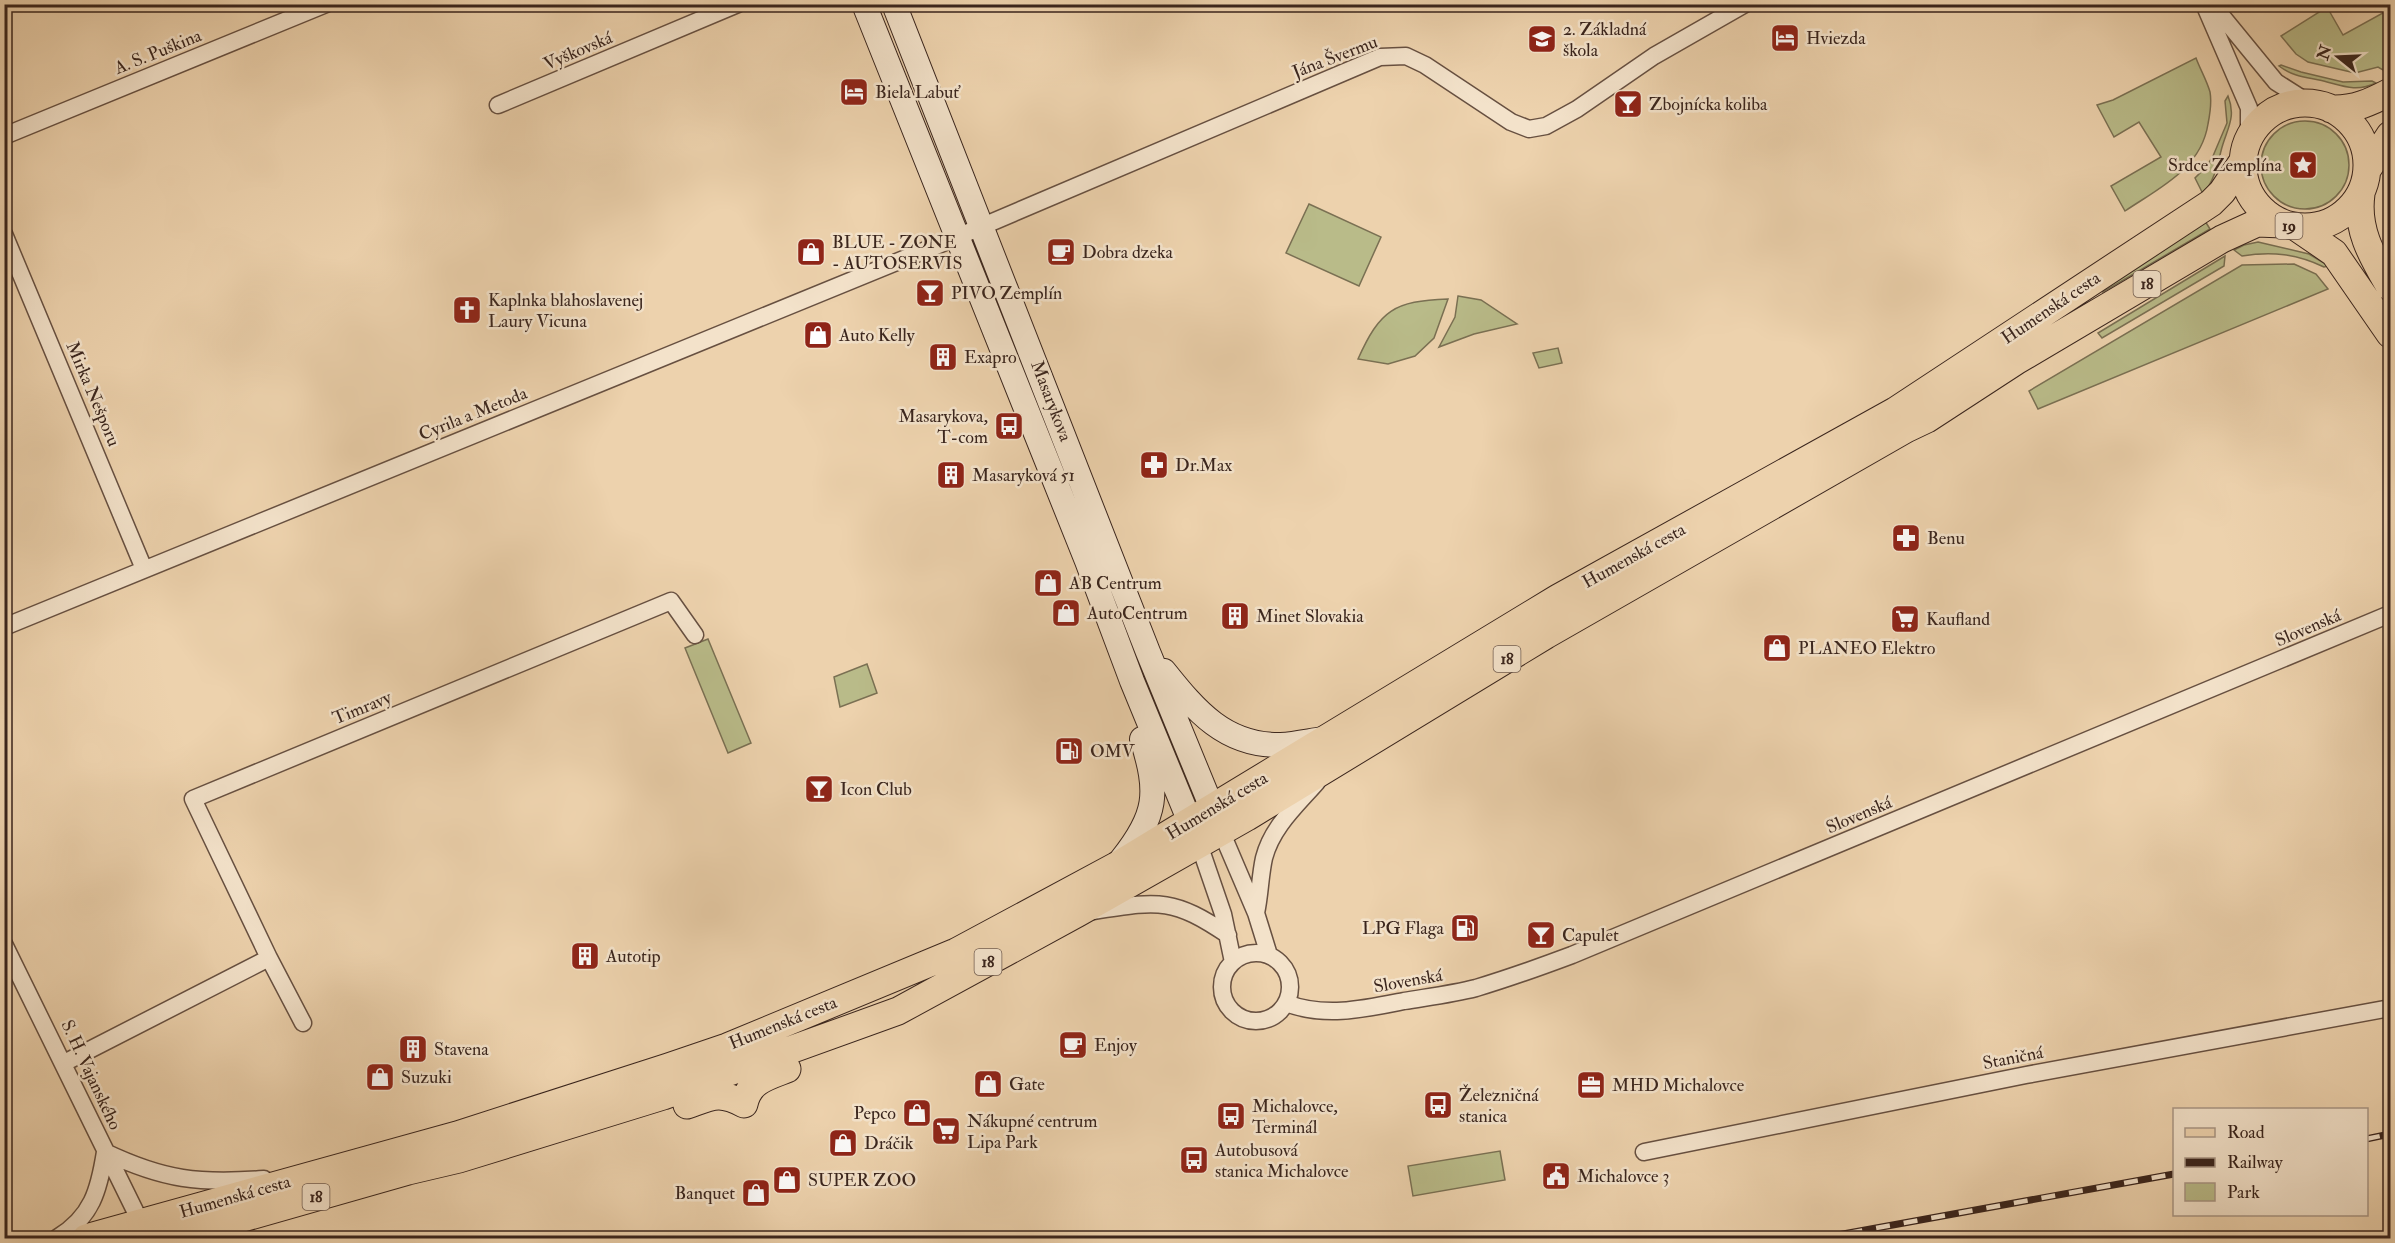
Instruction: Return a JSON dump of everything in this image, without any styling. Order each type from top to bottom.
[{"type":"main road","name":"Masarykova","points":[[864,4],[1132,681],[1205,826]]},
{"type":"main road","name":"Masarykova","points":[[898,15],[1148,651],[1205,826]]},
{"type":"main road","points":[[2246,149],[2264,118],[2274,111],[2297,103],[2346,109],[2391,92]]},
{"type":"main road","points":[[2320,106],[2351,124],[2359,134],[2365,151],[2364,182],[2359,210],[2361,225],[2380,270],[2391,287]]},
{"type":"main road","name":"19","points":[[2289,226],[2318,226],[2339,218],[2347,211],[2391,135]]},
{"type":"main road","name":"19","points":[[2246,149],[2245,183],[2263,212],[2334,253],[2391,333]]},
{"type":"main road","name":"Humenská cesta","points":[[173,1239],[408,1171],[459,1159],[663,1096],[686,1106],[718,1094],[744,1104],[746,1094],[753,1083],[794,1067],[807,1043],[898,1011],[1078,913],[1328,738],[1558,598],[1929,391],[2091,280],[2211,203],[2223,192],[2246,149]]},
{"type":"main road","name":"Humenská cesta","points":[[86,1239],[457,1135],[727,1047],[956,952],[1116,866],[1331,766],[1546,635],[1906,429],[1928,419],[2016,362],[2222,239],[2257,223],[2289,226]]},
{"type":"main road","points":[[1148,651],[1202,715],[1228,733],[1257,743],[1280,745],[1328,738]]},
{"type":"main road","points":[[1116,866],[1140,836],[1151,808],[1153,790],[1151,768],[1138,727],[1132,681]]},
{"type":"street","name":"A. S. Puškina","points":[[4,136],[326,4]]},
{"type":"street","name":"Vyškovská","points":[[498,105],[738,4]]},
{"type":"street","name":"Jána Švermu","points":[[956,237],[1380,57],[1406,56],[1425,65],[1511,122],[1529,129],[1546,126],[1577,109],[1654,56],[1745,4]]},
{"type":"street","points":[[2204,4],[2248,108],[2246,149]]},
{"type":"street","points":[[2212,4],[2276,82],[2320,106]]},
{"type":"street","points":[[877,36],[898,15]]},
{"type":"street","name":"Mirka Nešporu","points":[[4,234],[144,569]]},
{"type":"street","name":"Cyrila a Metoda","points":[[4,627],[956,237]]},
{"type":"street","name":"Timravy","points":[[303,1023],[269,958],[193,799],[671,601],[695,635]]},
{"type":"street","name":"Slovenská","points":[[1286,1003],[1300,1008],[1331,1011],[1364,1009],[1474,988],[1572,955],[2391,614]]},
{"type":"street","points":[[1256,913],[1264,858],[1272,836],[1286,816],[1331,766]]},
{"type":"street","points":[[1205,826],[1256,913],[1269,955]]},
{"type":"street","points":[[1205,826],[1233,962]]},
{"type":"street","points":[[1078,913],[1138,903],[1167,904],[1195,913],[1228,935]]},
{"type":"street","name":"S. H. Vajanského","points":[[6,950],[64,1063],[141,1223]]},
{"type":"street","points":[[1254,952],[1269,955],[1284,967],[1288,975],[1290,994],[1281,1010],[1266,1019],[1248,1020],[1235,1013],[1226,1002],[1222,988],[1225,974],[1239,957],[1254,952]]},
{"type":"street","points":[[64,1063],[269,958]]},
{"type":"street","name":"Staničná","points":[[1644,1152],[2026,1075],[2391,1008]]},
{"type":"street","points":[[57,1239],[74,1228],[91,1206],[101,1179],[105,1152],[133,1165],[192,1181],[226,1182],[322,1173]]},
{"type":"green space","points":[[2327,7],[2343,35],[2390,9],[2390,74],[2378,67],[2355,73],[2308,62],[2296,54],[2281,36]]},
{"type":"green space","points":[[2196,58],[2211,96],[2204,140],[2188,165],[2177,176],[2125,211],[2111,186],[2161,157],[2139,122],[2114,137],[2097,105],[2113,100]]},
{"type":"green space","points":[[2279,66],[2343,82],[2372,81],[2376,83],[2355,88],[2348,87],[2293,74]]},
{"type":"green space","points":[[2228,96],[2231,111],[2230,124],[2215,174],[2203,194],[2195,178],[2213,156],[2227,123],[2225,101]]},
{"type":"green space","points":[[2296,121],[2314,121],[2330,128],[2342,140],[2349,156],[2349,174],[2342,190],[2330,202],[2314,209],[2296,209],[2280,202],[2268,190],[2261,174],[2261,156],[2268,140],[2280,128]]},
{"type":"green space","points":[[1309,204],[1381,237],[1359,286],[1286,253]]},
{"type":"green space","points":[[2205,221],[2210,229],[2103,292],[2103,290]]},
{"type":"green space","points":[[2258,242],[2309,254],[2329,266],[2324,267],[2304,259],[2284,255],[2242,256],[2234,250]]},
{"type":"green space","points":[[2225,256],[2224,266],[2102,338],[2098,333]]},
{"type":"green space","points":[[2294,264],[2316,274],[2328,289],[2038,409],[2029,391],[2242,265]]},
{"type":"green space","points":[[1458,296],[1481,300],[1517,324],[1474,334],[1439,347],[1455,317]]},
{"type":"green space","points":[[1448,299],[1434,338],[1415,356],[1388,364],[1358,359],[1374,329],[1391,311],[1414,302]]},
{"type":"green space","points":[[1558,348],[1562,363],[1539,368],[1533,353]]},
{"type":"green space","points":[[708,639],[751,743],[728,753],[685,648]]},
{"type":"green space","points":[[867,664],[877,693],[840,707],[834,677]]},
{"type":"green space","points":[[1500,1151],[1505,1180],[1413,1196],[1408,1166]]},
{"type":"railway","points":[[2368,1139],[2390,1134]]},
{"type":"railway","points":[[1821,1238],[2173,1174]]},
{"type":"place","name":"Hviezda","points":[[1785,38]]},
{"type":"place","name":"2. Základná škola","points":[[1542,39]]},
{"type":"place","name":"Biela Labuť","points":[[854,92]]},
{"type":"place","name":"Zbojnícka koliba","points":[[1628,104]]},
{"type":"place","name":"Srdce Zemplína","points":[[2303,165]]},
{"type":"place","name":"BLUE - ZONE - AUTOSERVIS","points":[[811,252]]},
{"type":"place","name":"Dobra dzeka","points":[[1061,252]]},
{"type":"place","name":"PIVO Zemplín","points":[[930,293]]},
{"type":"place","name":"Kaplnka blahoslavenej Laury Vicuna","points":[[467,310]]},
{"type":"place","name":"Auto Kelly","points":[[818,335]]},
{"type":"place","name":"Exapro","points":[[943,357]]},
{"type":"place","name":"Masarykova, T-com","points":[[1009,426]]},
{"type":"place","name":"Dr.Max","points":[[1154,465]]},
{"type":"place","name":"Masaryková 51","points":[[951,475]]},
{"type":"place","name":"Benu","points":[[1906,538]]},
{"type":"place","name":"AB Centrum","points":[[1048,583]]},
{"type":"place","name":"AutoCentrum","points":[[1066,613]]},
{"type":"place","name":"Minet Slovakia","points":[[1235,616]]},
{"type":"place","name":"Kaufland","points":[[1905,619]]},
{"type":"place","name":"PLANEO Elektro","points":[[1777,648]]},
{"type":"place","name":"OMV","points":[[1069,751]]},
{"type":"place","name":"Icon Club","points":[[819,789]]},
{"type":"place","name":"LPG Flaga","points":[[1465,928]]},
{"type":"place","name":"Capulet","points":[[1541,935]]},
{"type":"place","name":"Autotip","points":[[585,956]]},
{"type":"place","name":"Enjoy","points":[[1073,1045]]},
{"type":"place","name":"Stavena","points":[[413,1049]]},
{"type":"place","name":"Suzuki","points":[[380,1077]]},
{"type":"place","name":"Gate","points":[[988,1084]]},
{"type":"place","name":"MHD Michalovce","points":[[1591,1085]]},
{"type":"place","name":"Železničná stanica","points":[[1438,1105]]},
{"type":"place","name":"Pepco","points":[[917,1113]]},
{"type":"place","name":"Michalovce, Terminál","points":[[1231,1116]]},
{"type":"place","name":"Nákupné centrum Lipa Park","points":[[946,1131]]},
{"type":"place","name":"Dráčik","points":[[843,1143]]},
{"type":"place","name":"Autobusová stanica Michalovce","points":[[1194,1160]]},
{"type":"place","name":"Michalovce 3","points":[[1556,1176]]},
{"type":"place","name":"SUPER ZOO","points":[[787,1180]]},
{"type":"place","name":"Banquet","points":[[756,1193]]}]
